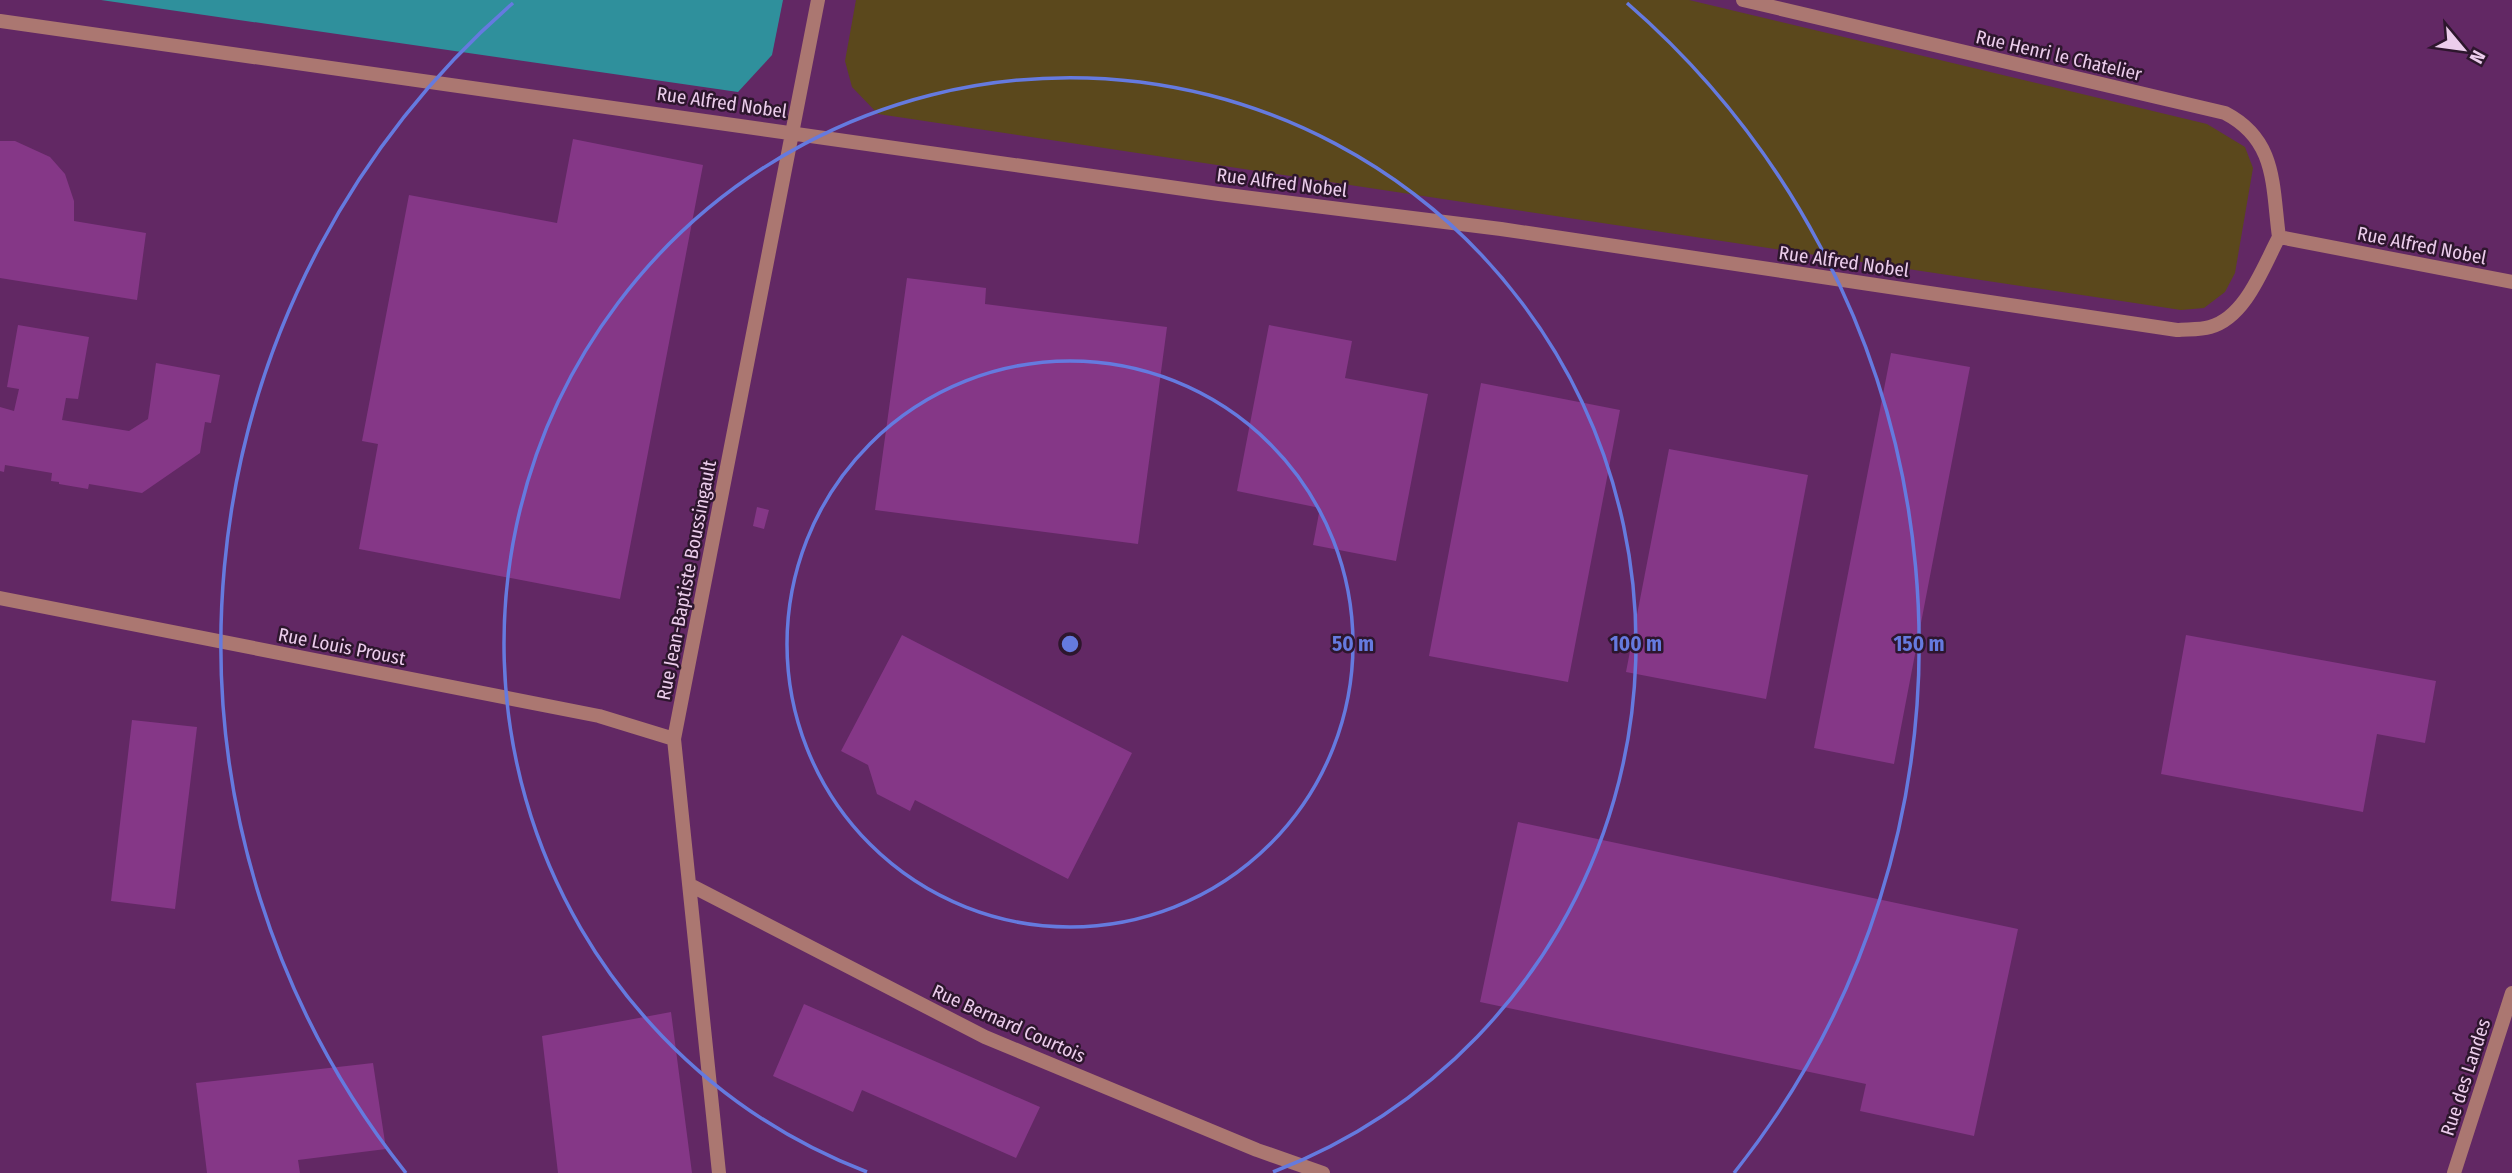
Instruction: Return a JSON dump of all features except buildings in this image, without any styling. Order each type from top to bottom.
[{"type":"street","name":"Rue Jean-Baptiste Boussingault","points":[[719,1173],[674,739],[818,0]]},
{"type":"street","name":"Rue Henri le Chatelier","points":[[1743,0],[2225,113],[2247,125],[2262,143],[2279,237]]},
{"type":"street","name":"Rue Alfred Nobel","points":[[0,21],[1219,194],[1501,229],[2177,330],[2211,327],[2234,313],[2251,290],[2279,237],[2512,282]]},
{"type":"street","name":"Rue Louis Proust","points":[[0,598],[599,716],[674,739]]},
{"type":"street","name":"Rue Bernard Courtois","points":[[690,885],[985,1037],[1257,1150],[1323,1173]]},
{"type":"street","name":"Rue des Landes","points":[[2454,1173],[2512,993]]},
{"type":"shaded area","points":[[0,0],[2512,0],[2512,1173],[0,1173]]},
{"type":"shaded area","points":[[101,0],[783,0],[772,55],[738,92]]},
{"type":"shaded area","points":[[856,0],[1689,0],[2207,124],[2245,147],[2253,168],[2235,273],[2225,292],[2204,308],[2181,310],[878,114],[852,87],[845,61]]}]
